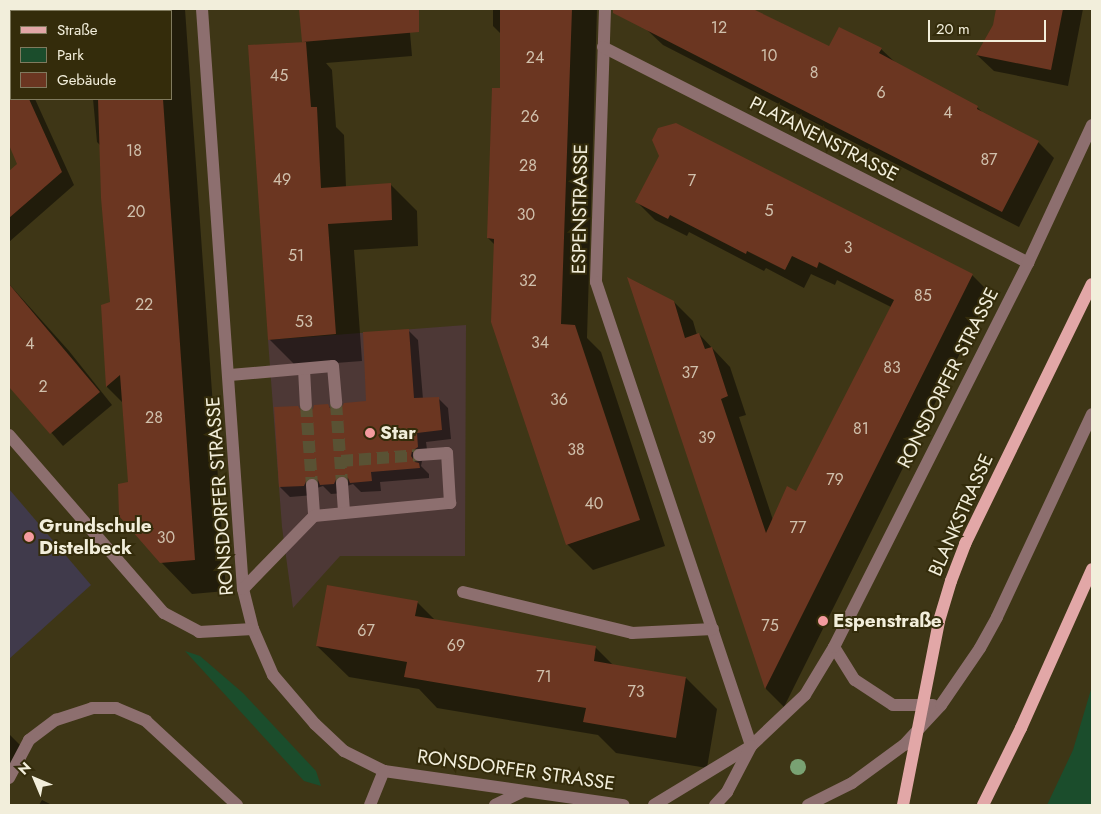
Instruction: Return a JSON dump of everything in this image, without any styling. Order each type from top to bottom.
[{"type":"main road","name":"BLANKSTRASSE","points":[[903,805],[939,621],[951,581],[965,544],[1092,284]]},
{"type":"main road","points":[[983,805],[1021,728],[1092,569]]},
{"type":"street","name":"RONSDORFER STRASSE","points":[[202,9],[230,376],[243,590],[253,630],[273,675],[315,724],[344,751],[384,770],[522,792],[624,805]]},
{"type":"street","name":"ESPENSTRASSE","points":[[605,9],[596,282],[751,746]]},
{"type":"street","name":"PLATANENSTRASSE","points":[[603,47],[1028,263]]},
{"type":"street","name":"RONSDORFER STRASSE","points":[[654,805],[751,746],[805,695],[834,647],[1028,263],[1092,125]]},
{"type":"street","points":[[230,376],[333,366],[336,403]]},
{"type":"street","points":[[304,369],[306,405]]},
{"type":"street","points":[[808,805],[852,783],[896,750],[941,705],[980,648],[997,617],[1092,414]]},
{"type":"street","points":[[9,435],[164,613],[199,632],[253,630]]},
{"type":"street","points":[[243,590],[314,516],[450,503],[447,453],[419,455]]},
{"type":"street","points":[[342,483],[344,513]]},
{"type":"street","points":[[312,485],[314,516]]},
{"type":"street","points":[[463,592],[632,633],[713,629]]},
{"type":"street","points":[[834,647],[855,680],[893,705],[941,705]]},
{"type":"street","points":[[9,778],[28,740],[56,720],[92,708],[116,708],[146,721],[237,805]]},
{"type":"street","points":[[715,805],[727,792],[751,746]]},
{"type":"street","points":[[370,805],[384,770]]},
{"type":"street","points":[[495,805],[522,792]]},
{"type":"shaded area","name":"Star","points":[[466,325],[465,556],[340,556],[293,608],[282,527],[268,340]]},
{"type":"shaded area","name":"Grundschule Distelbeck","points":[[9,489],[91,585],[9,659]]},
{"type":"green space","points":[[185,651],[200,656],[243,693],[316,771],[321,786],[304,781]]},
{"type":"green space","points":[[1092,686],[1092,805],[1047,805],[1073,750]]},
{"type":"building","points":[[299,9],[419,9],[419,32],[302,42]]},
{"type":"building","points":[[500,9],[572,9],[561,324],[575,325],[640,520],[566,545],[491,322],[494,239],[487,238],[492,88],[500,88]]},
{"type":"building","points":[[613,9],[753,9],[829,46],[839,27],[882,48],[879,53],[978,106],[977,109],[1039,141],[1002,212],[613,13]]},
{"type":"building","points":[[996,9],[1063,9],[1051,70],[976,55],[993,25]]},
{"type":"building","points":[[306,42],[311,107],[317,107],[321,188],[391,183],[392,220],[328,224],[336,334],[268,340],[248,45]]},
{"type":"building","points":[[9,54],[10,100],[29,100],[62,172],[9,218],[9,171],[17,164],[9,145]]},
{"type":"building","points":[[98,100],[163,100],[195,560],[160,563],[119,516],[118,484],[128,482],[120,375],[106,387],[101,305],[110,302],[101,198]]},
{"type":"building","points":[[676,123],[973,274],[765,689],[627,277],[674,301],[685,338],[699,333],[705,349],[712,347],[728,396],[721,399],[766,533],[787,486],[796,491],[894,300],[819,262],[817,268],[792,256],[785,270],[747,251],[746,254],[670,215],[668,219],[635,202],[659,156],[652,140],[658,128]]},
{"type":"building","points":[[9,284],[100,392],[50,434],[9,387]]},
{"type":"building","points":[[409,329],[414,398],[439,397],[442,430],[417,433],[418,447],[412,451],[411,456],[415,462],[419,463],[420,468],[371,472],[372,481],[350,483],[348,478],[342,475],[337,477],[334,484],[320,485],[318,480],[312,477],[307,479],[304,486],[279,487],[274,407],[298,406],[302,412],[307,413],[313,409],[314,405],[328,404],[330,408],[336,411],[341,409],[344,403],[366,401],[363,332]]},
{"type":"building","points":[[327,585],[418,601],[415,616],[596,646],[594,661],[686,677],[676,738],[583,722],[586,708],[404,677],[407,662],[316,646]]},
{"type":"tunnel","points":[[336,403],[342,483]]},
{"type":"tunnel","points":[[306,405],[312,485]]},
{"type":"tunnel","points":[[341,461],[419,455]]},
{"type":"place","name":"Star","points":[[370,433]]},
{"type":"place","name":"Grundschule Distelbeck","points":[[29,537]]},
{"type":"place","name":"Espenstraße","points":[[823,621]]}]
